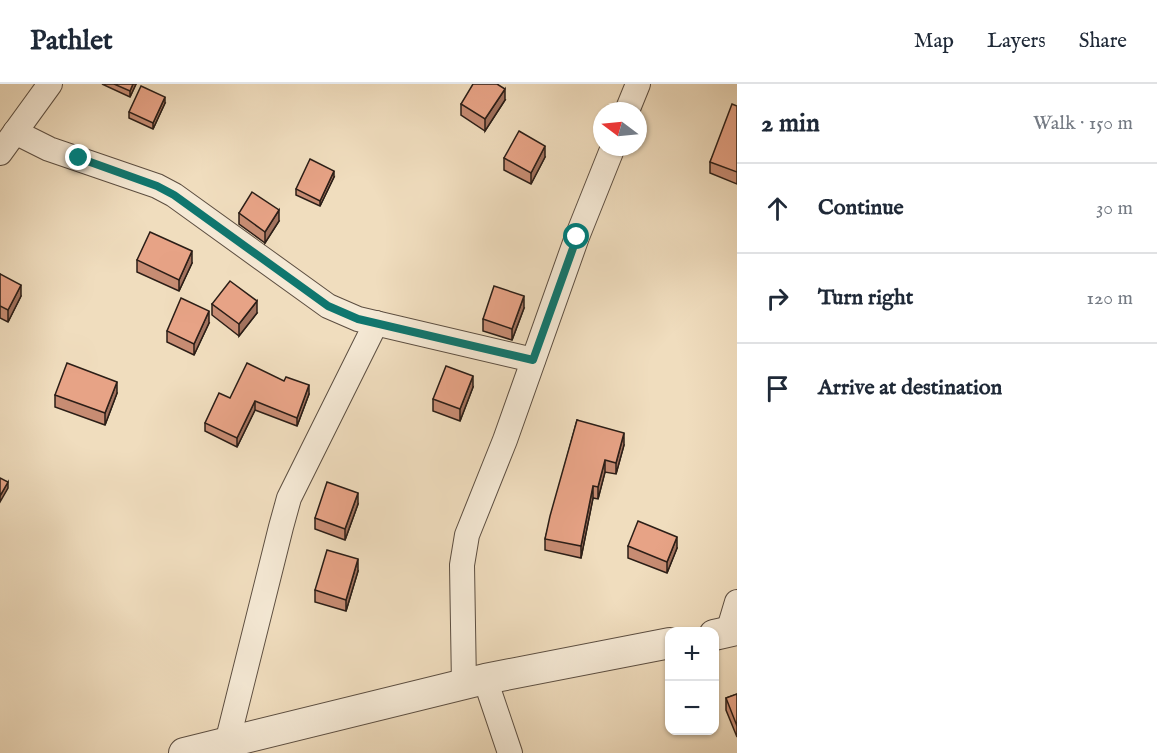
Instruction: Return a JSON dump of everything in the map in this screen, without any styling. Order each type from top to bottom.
[{"type":"street","points":[[0,153],[50,84]]},
{"type":"street","points":[[631,102],[638,84]]},
{"type":"street","points":[[15,132],[49,149],[157,186],[174,195],[328,306],[358,319],[533,360]]},
{"type":"street","points":[[510,753],[475,682],[462,566],[467,535],[505,440],[577,237],[609,156]]},
{"type":"street","points":[[227,742],[289,498],[376,323]]},
{"type":"street","points":[[726,632],[737,603]]},
{"type":"street","points":[[184,753],[475,682],[665,644]]},
{"type":"building","points":[[114,84],[133,84],[130,91]]},
{"type":"building","points":[[473,84],[497,84],[505,89],[485,119],[461,104]]},
{"type":"building","points":[[141,86],[165,97],[153,123],[129,112]]},
{"type":"building","points":[[732,104],[737,106],[737,172],[710,162]]},
{"type":"building","points":[[519,131],[545,146],[531,173],[504,158]]},
{"type":"building","points":[[310,159],[334,171],[320,201],[296,189]]},
{"type":"building","points":[[252,192],[279,210],[265,232],[239,213]]},
{"type":"building","points":[[150,232],[192,251],[179,280],[137,260]]},
{"type":"building","points":[[0,274],[21,285],[8,310],[0,306]]},
{"type":"building","points":[[230,281],[257,301],[239,324],[212,304]]},
{"type":"building","points":[[494,286],[524,296],[512,329],[483,319]]},
{"type":"building","points":[[181,298],[209,311],[194,344],[167,331]]},
{"type":"building","points":[[67,363],[117,382],[105,413],[55,395]]},
{"type":"building","points":[[247,363],[284,381],[286,377],[309,385],[297,418],[255,401],[237,438],[205,423],[219,393],[230,398]]},
{"type":"building","points":[[446,366],[473,376],[460,409],[433,399]]},
{"type":"building","points":[[577,420],[624,433],[616,463],[605,460],[598,487],[593,486],[581,546],[545,539]]},
{"type":"building","points":[[0,478],[8,482],[0,496]]},
{"type":"building","points":[[327,482],[358,493],[345,529],[315,518]]},
{"type":"building","points":[[638,521],[677,537],[667,562],[628,546]]},
{"type":"building","points":[[327,550],[358,559],[346,600],[315,590]]},
{"type":"building","points":[[737,694],[737,726],[726,698]]},
{"type":"route","points":[[79,158],[157,186],[174,195],[328,306],[358,319],[533,360],[577,237]]}]
